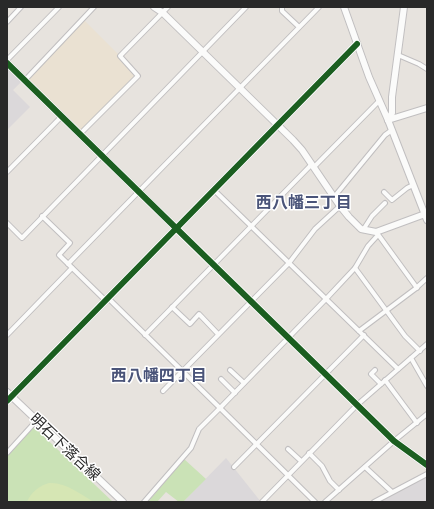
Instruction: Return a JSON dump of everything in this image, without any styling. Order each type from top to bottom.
[{"type":"street","points":[[7,22],[21,7]]},
{"type":"street","points":[[59,7],[7,61],[24,80],[138,192],[394,441],[427,465]]},
{"type":"street","points":[[24,80],[94,7]]},
{"type":"street","points":[[154,7],[163,13],[203,51],[302,150],[340,206],[363,230],[377,234],[416,288]]},
{"type":"street","points":[[80,134],[138,76],[120,56],[168,7]]},
{"type":"street","points":[[7,223],[22,238],[246,7]]},
{"type":"street","points":[[282,7],[282,11],[299,27]]},
{"type":"street","points":[[68,264],[319,7]]},
{"type":"street","points":[[144,502],[191,448],[199,429],[289,338],[355,268],[377,234],[425,212],[369,77],[344,7]]},
{"type":"street","points":[[388,120],[392,113],[392,97],[404,7]]},
{"type":"street","points":[[7,401],[357,44]]},
{"type":"street","points":[[398,55],[427,69]]},
{"type":"street","points":[[145,335],[252,226],[379,101]]},
{"type":"street","points":[[388,120],[427,108]]},
{"type":"street","points":[[7,172],[62,116]]},
{"type":"street","points":[[334,197],[385,135],[392,130]]},
{"type":"street","points":[[384,192],[392,200],[413,185]]},
{"type":"street","points":[[214,190],[398,369]]},
{"type":"street","points":[[363,230],[372,216],[385,203]]},
{"type":"street","points":[[163,391],[289,263],[316,229],[340,206]]},
{"type":"street","points":[[42,216],[70,243],[59,255],[145,335],[315,502]]},
{"type":"street","points":[[7,335],[72,268]]},
{"type":"street","points":[[355,268],[405,336],[420,351]]},
{"type":"street","points":[[359,331],[427,278]]},
{"type":"street","points":[[172,307],[190,324],[199,314],[218,334]]},
{"type":"street","points":[[234,467],[364,336]]},
{"type":"street","points":[[262,502],[357,405],[427,344]]},
{"type":"street","points":[[411,358],[427,386]]},
{"type":"street","points":[[230,370],[244,383]]},
{"type":"street","points":[[375,370],[371,374],[382,384]]},
{"type":"street","points":[[221,380],[235,393]]},
{"type":"street","points":[[386,380],[417,423]]},
{"type":"street","name":"明石下落合線","points":[[7,392],[123,502]]},
{"type":"street","points":[[325,502],[427,414]]},
{"type":"street","points":[[7,453],[37,420]]},
{"type":"street","points":[[288,449],[301,461]]},
{"type":"street","points":[[309,453],[322,466],[330,481],[338,490]]},
{"type":"street","points":[[365,467],[392,492]]},
{"type":"street","points":[[374,502],[427,474]]},
{"type":"shaded area","points":[[84,20],[119,55],[117,56],[135,75],[80,131],[27,78]]},
{"type":"shaded area","points":[[7,66],[22,81],[13,90],[30,107],[7,130]]},
{"type":"shaded area","points":[[226,458],[261,502],[183,502]]},
{"type":"shaded area","points":[[427,476],[427,502],[378,502]]},
{"type":"green space","points":[[33,428],[35,428],[113,502],[7,502],[7,456]]},
{"type":"green space","points":[[184,459],[206,479],[183,502],[179,502],[166,492],[157,502],[148,502]]},
{"type":"green space","points":[[49,483],[67,486],[94,502],[27,502],[36,490]]},
{"type":"cycle path","points":[[7,401],[357,44]]},
{"type":"cycle path","points":[[7,63],[394,441],[427,465]]},
{"type":"district","name":"西八幡三丁目","points":[[304,202]]},
{"type":"district","name":"西八幡四丁目","points":[[159,375]]}]
